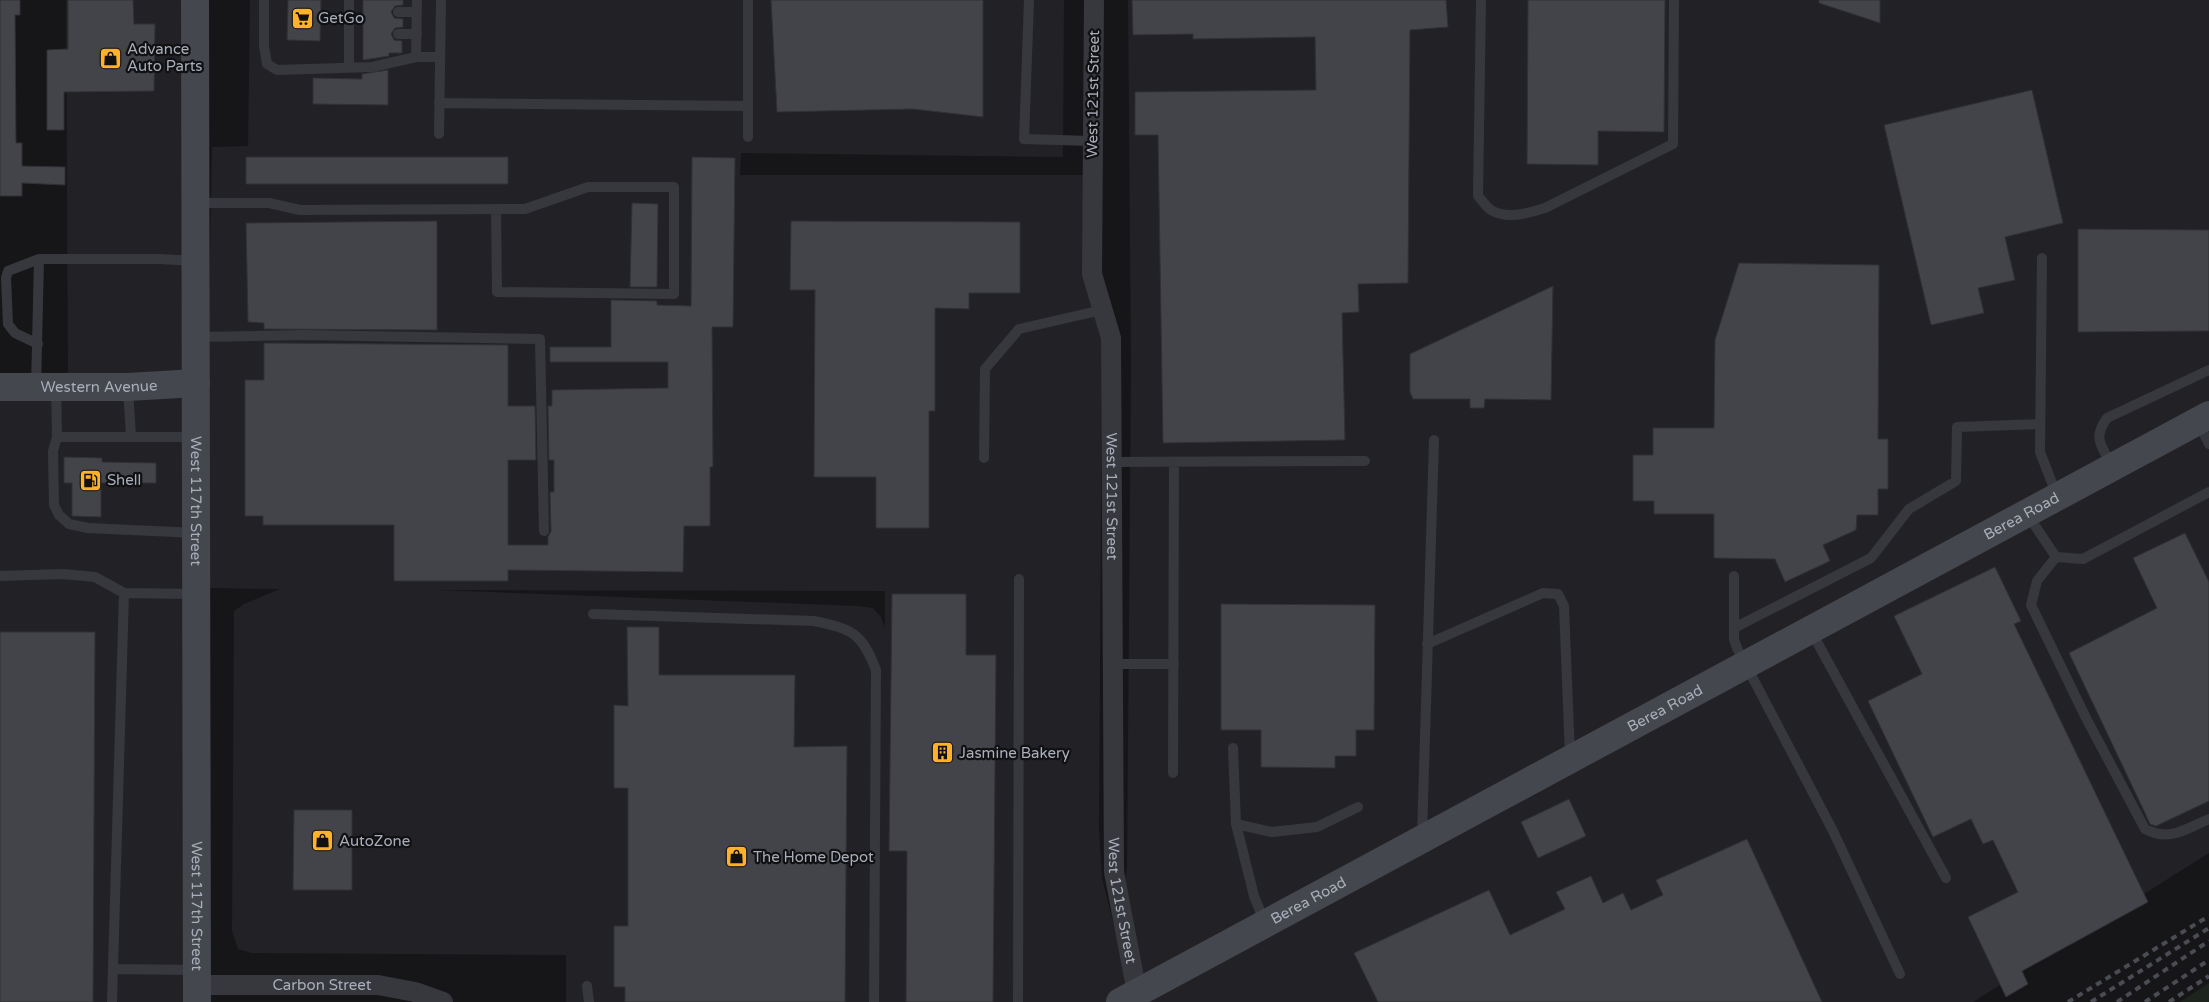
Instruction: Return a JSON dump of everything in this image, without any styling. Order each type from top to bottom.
[{"type":"main road","name":"West 117th Street","points":[[195,0],[198,986]]},
{"type":"main road","name":"Western Avenue","points":[[0,387],[196,384]]},
{"type":"main road","name":"Berea Road","points":[[1129,998],[2112,467],[2205,427]]},
{"type":"street","name":"West 121st Street","points":[[1094,0],[1092,274],[1110,338],[1114,872],[1129,998]]},
{"type":"street","name":"Carbon Street","points":[[198,986],[378,985],[415,992],[443,1002]]},
{"type":"lane","points":[[187,0],[195,0]]},
{"type":"lane","points":[[264,0],[264,46],[267,64],[277,70],[372,67],[416,57],[440,57]]},
{"type":"lane","points":[[416,57],[417,0]]},
{"type":"lane","points":[[439,134],[441,0]]},
{"type":"lane","points":[[748,0],[748,137]]},
{"type":"lane","points":[[1029,0],[1024,139],[1092,141]]},
{"type":"lane","points":[[1481,0],[1478,196],[1490,210],[1505,215],[1525,214],[1545,208],[1673,144],[1674,0]]},
{"type":"lane","points":[[349,67],[349,33],[353,7]]},
{"type":"lane","points":[[398,12],[417,12]]},
{"type":"lane","points":[[349,33],[361,34]]},
{"type":"lane","points":[[398,34],[417,34]]},
{"type":"lane","points":[[439,103],[748,106]]},
{"type":"lane","points":[[195,203],[269,203],[300,210],[496,210],[525,209],[588,187],[674,187],[674,294],[497,292],[496,210]]},
{"type":"lane","points":[[2042,258],[2040,452],[2058,497]]},
{"type":"lane","points":[[38,344],[15,333],[8,324],[6,278],[8,271],[39,259],[160,259],[195,262]]},
{"type":"lane","points":[[39,259],[38,344],[57,437],[53,451],[54,505],[59,515],[70,524],[88,528],[197,533]]},
{"type":"lane","points":[[984,458],[985,369],[1019,329],[1102,310]]},
{"type":"lane","points":[[196,337],[303,335],[540,339],[544,531]]},
{"type":"lane","points":[[2112,467],[2098,440],[2098,429],[2107,418],[2209,370]]},
{"type":"lane","points":[[128,386],[131,437]]},
{"type":"lane","points":[[1734,628],[1871,558],[1909,509],[1956,480],[1957,427],[2040,424]]},
{"type":"lane","points":[[57,437],[196,437]]},
{"type":"lane","points":[[1422,840],[1434,440]]},
{"type":"lane","points":[[1111,462],[1365,461]]},
{"type":"lane","points":[[1173,773],[1174,462]]},
{"type":"lane","points":[[2056,557],[2083,559],[2209,492]]},
{"type":"lane","points":[[2027,514],[2056,557]]},
{"type":"lane","points":[[2056,557],[2037,581],[2031,605],[2086,718],[2145,829],[2157,835],[2172,835],[2209,819]]},
{"type":"lane","points":[[0,576],[64,574],[94,577],[124,593],[197,594]]},
{"type":"lane","points":[[1734,576],[1736,648],[1832,831],[1900,974]]},
{"type":"lane","points":[[1018,1002],[1019,579]]},
{"type":"lane","points":[[112,1002],[124,593]]},
{"type":"lane","points":[[1427,644],[1543,593],[1558,594],[1564,606],[1568,736],[1571,759]]},
{"type":"lane","points":[[594,614],[814,621],[844,627],[860,640],[869,651],[876,670],[874,1002]]},
{"type":"lane","points":[[1810,630],[1946,878]]},
{"type":"lane","points":[[1112,664],[1174,664]]},
{"type":"lane","points":[[1233,748],[1236,824],[1254,896],[1265,924]]},
{"type":"lane","points":[[1236,824],[1272,832],[1317,827],[1358,806]]},
{"type":"lane","points":[[113,969],[198,986]]},
{"type":"lane","points":[[588,986],[589,1002]]},
{"type":"shaded area","points":[[66,0],[195,0],[197,1002],[0,1002],[0,387],[68,386]]},
{"type":"shaded area","points":[[250,0],[1064,0],[1063,157],[741,153],[740,175],[1084,175],[1083,273],[1102,342],[1099,828],[1102,878],[1116,934],[1127,868],[1131,367],[1128,0],[2209,0],[2209,853],[1973,1002],[566,1002],[566,955],[251,953],[238,949],[232,931],[234,611],[244,604],[280,589],[204,588],[212,147],[248,146]],"holes":[[[436,590],[885,591],[885,628],[881,617],[873,608],[858,606]]]},
{"type":"shaded area","points":[[2209,983],[2209,1002],[2180,1002]]},
{"type":"building","points":[[0,0],[20,0],[20,15],[15,15],[16,143],[22,143],[22,166],[65,167],[65,185],[22,183],[22,196],[0,196]]},
{"type":"building","name":"Advance Auto Parts","points":[[68,0],[133,0],[134,24],[155,24],[154,91],[64,92],[64,130],[47,130],[47,50],[68,49]]},
{"type":"building","points":[[288,0],[321,0],[320,41],[287,40]]},
{"type":"building","points":[[363,0],[403,0],[403,5],[395,6],[391,12],[394,18],[403,19],[403,27],[395,28],[391,34],[394,40],[402,41],[402,53],[389,53],[389,56],[363,60]]},
{"type":"building","points":[[771,0],[983,0],[983,117],[913,109],[777,112]]},
{"type":"building","points":[[1132,0],[1446,0],[1448,27],[1410,30],[1408,283],[1358,284],[1359,312],[1342,313],[1345,440],[1163,443],[1158,135],[1135,135],[1135,92],[1316,90],[1315,37],[1193,39],[1193,34],[1133,35]]},
{"type":"building","points":[[1528,0],[1665,0],[1664,132],[1598,131],[1598,165],[1527,164]]},
{"type":"building","points":[[1819,0],[1880,0],[1880,23],[1819,3]]},
{"type":"building","points":[[388,70],[388,105],[313,104],[313,78],[362,79],[362,74]]},
{"type":"building","points":[[2032,90],[2063,223],[2005,237],[2015,280],[1978,288],[1984,313],[1931,325],[1884,125]]},
{"type":"building","points":[[246,157],[508,157],[508,184],[246,184]]},
{"type":"building","points":[[692,157],[735,158],[733,327],[712,327],[713,467],[710,467],[710,526],[684,526],[683,572],[508,570],[508,581],[394,581],[394,525],[263,525],[263,516],[245,516],[245,380],[264,380],[264,343],[508,345],[508,406],[535,406],[536,460],[508,460],[508,545],[548,545],[548,537],[551,531],[550,492],[554,492],[554,460],[549,460],[548,406],[552,406],[552,390],[668,388],[668,362],[550,362],[550,347],[611,347],[611,300],[657,301],[657,305],[691,306]]},
{"type":"building","points":[[632,203],[658,204],[657,287],[630,287]]},
{"type":"building","points":[[437,221],[437,330],[264,329],[264,323],[248,322],[246,223]]},
{"type":"building","points":[[791,221],[1020,222],[1020,293],[969,293],[969,309],[935,308],[935,411],[929,411],[929,528],[876,528],[876,477],[814,477],[815,290],[790,290]]},
{"type":"building","points":[[2078,229],[2209,230],[2209,331],[2078,332]]},
{"type":"building","points":[[1739,263],[1879,265],[1878,439],[1888,439],[1888,489],[1878,489],[1878,515],[1857,515],[1856,530],[1823,545],[1830,561],[1785,582],[1775,559],[1714,558],[1714,514],[1654,514],[1654,501],[1633,501],[1633,455],[1653,455],[1653,428],[1714,428],[1715,340]]},
{"type":"building","points":[[1553,286],[1551,400],[1485,399],[1484,408],[1470,408],[1470,399],[1413,399],[1410,392],[1410,354]]},
{"type":"building","points":[[64,457],[102,458],[102,462],[156,463],[156,483],[101,483],[101,517],[72,516],[72,483],[64,483]]},
{"type":"building","points":[[2185,533],[2209,582],[2209,801],[2156,826],[2150,824],[2069,653],[2157,608],[2133,558]]},
{"type":"building","points":[[1995,567],[2021,621],[2014,624],[2148,902],[2022,971],[2028,984],[2006,997],[1968,917],[2018,892],[1993,840],[1983,844],[1971,819],[1933,837],[1868,701],[1922,674],[1894,616]]},
{"type":"building","name":"Jasmine Bakery","points":[[892,594],[966,594],[966,655],[996,655],[993,1002],[906,1002],[907,851],[889,851]]},
{"type":"building","points":[[1221,604],[1375,605],[1374,730],[1356,730],[1356,756],[1335,756],[1335,768],[1261,767],[1261,730],[1221,730]]},
{"type":"building","name":"The Home Depot","points":[[627,627],[659,627],[659,675],[795,675],[794,747],[847,746],[845,1002],[625,1002],[625,987],[614,987],[614,926],[628,926],[628,788],[614,788],[614,705],[628,706]]},
{"type":"building","points":[[0,632],[95,632],[93,1002],[0,1002]]},
{"type":"building","points":[[1569,799],[1586,836],[1538,858],[1521,822]]},
{"type":"building","name":"AutoZone","points":[[294,810],[352,810],[352,890],[293,890]]},
{"type":"building","points":[[1747,839],[1822,1002],[1378,1002],[1354,953],[1489,890],[1510,935],[1565,909],[1556,892],[1591,876],[1603,903],[1623,893],[1631,910],[1663,895],[1656,880]]},
{"type":"railway","points":[[2068,1002],[2209,916]]},
{"type":"railway","points":[[2091,1002],[2209,928]]},
{"type":"railway","points":[[2117,1002],[2209,941]]},
{"type":"railway","points":[[2145,1002],[2209,960]]},
{"type":"railway","points":[[2169,1002],[2209,976]]},
{"type":"place","name":"GetGo","points":[[302,18]]},
{"type":"place","name":"Advance Auto Parts","points":[[111,58]]},
{"type":"place","name":"Shell","points":[[91,480]]},
{"type":"place","name":"Jasmine Bakery","points":[[943,753]]},
{"type":"place","name":"AutoZone","points":[[323,841]]},
{"type":"place","name":"The Home Depot","points":[[737,857]]}]
